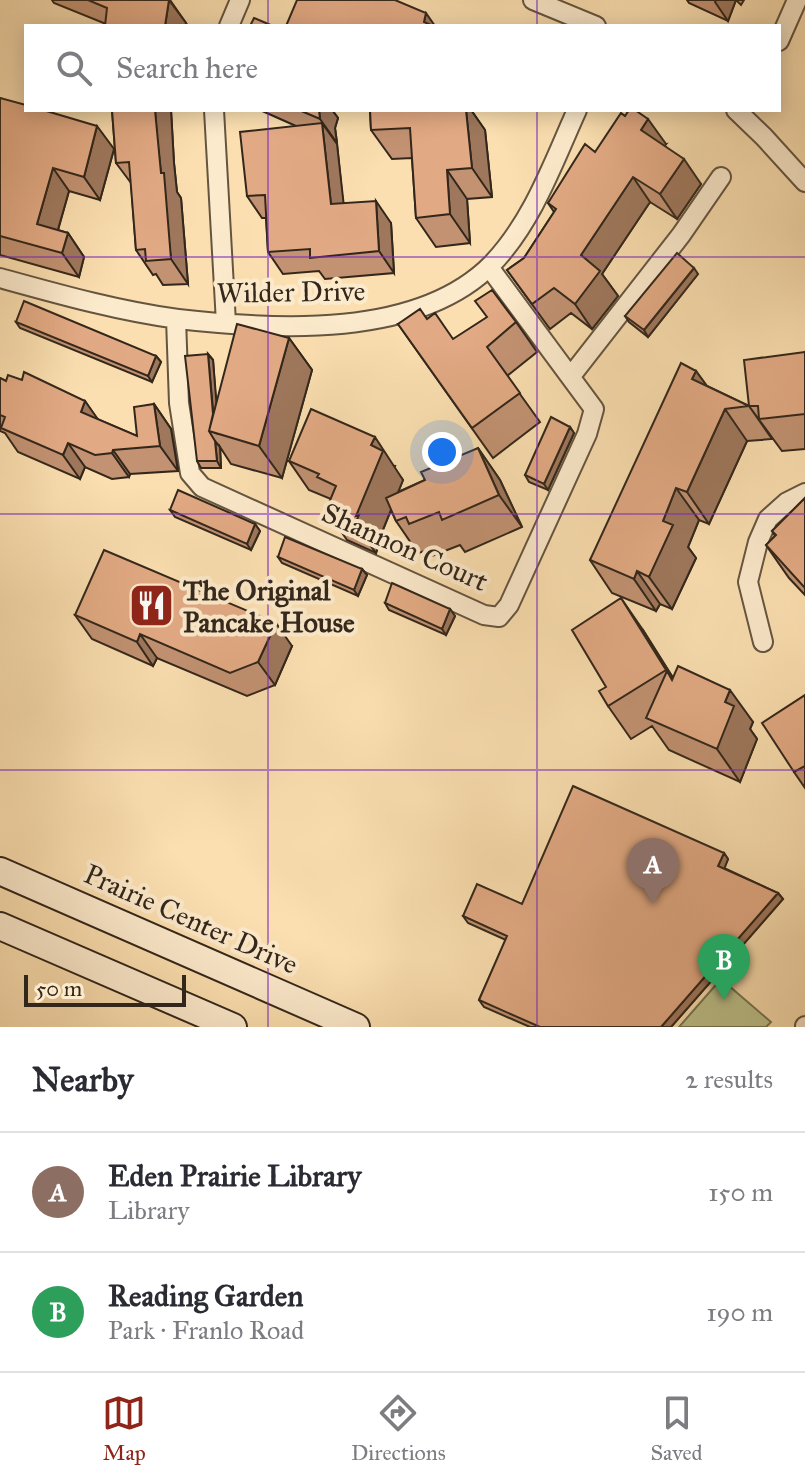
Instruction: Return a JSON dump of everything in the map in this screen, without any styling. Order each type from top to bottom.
[{"type":"main road","name":"Prairie Center Drive","points":[[0,871],[356,1027]]},
{"type":"main road","points":[[0,926],[233,1027]]},
{"type":"street","points":[[230,24],[240,0]]},
{"type":"street","points":[[533,0],[591,24]]},
{"type":"street","points":[[781,36],[797,0]]},
{"type":"street","points":[[214,112],[226,323]]},
{"type":"street","name":"Wilder Drive","points":[[0,278],[72,298],[176,319],[304,326],[387,318],[425,306],[456,291],[489,267],[511,243],[529,214],[576,112]]},
{"type":"street","points":[[744,113],[805,182]]},
{"type":"street","points":[[571,376],[681,235],[721,177]]},
{"type":"street","name":"Shannon Court","points":[[176,319],[181,416],[190,473],[202,487],[484,615],[499,617],[509,605],[587,434],[594,409],[489,267]]},
{"type":"street","points":[[763,642],[748,582],[758,542],[768,519],[787,502],[805,493]]},
{"type":"green space","points":[[721,979],[771,1022],[766,1027],[679,1027]]},
{"type":"building","points":[[88,0],[169,0],[165,24],[105,24],[107,8]]},
{"type":"building","points":[[297,0],[395,0],[426,13],[424,22],[428,24],[287,24]]},
{"type":"building","points":[[254,18],[268,24],[251,24]]},
{"type":"building","points":[[0,98],[24,104],[24,112],[50,112],[97,126],[84,177],[53,168],[37,224],[68,233],[62,253],[0,236]]},
{"type":"building","points":[[112,112],[155,112],[171,259],[146,261],[145,249],[136,250],[129,162],[116,163]]},
{"type":"building","points":[[304,112],[319,112],[320,119]]},
{"type":"building","points":[[370,112],[466,112],[472,168],[447,170],[450,214],[416,218],[410,128],[371,130]]},
{"type":"building","points":[[628,112],[638,112],[648,119],[641,130],[684,159],[660,194],[633,177],[581,255],[600,271],[575,304],[554,288],[532,304],[507,270],[524,258],[556,209],[548,203],[585,144],[595,152],[621,113],[625,116]]},
{"type":"building","points":[[322,123],[331,204],[376,201],[379,251],[310,258],[310,249],[268,252],[265,195],[247,196],[240,132]]},
{"type":"building","points":[[677,253],[694,268],[644,330],[625,316]]},
{"type":"building","points":[[492,290],[516,322],[487,347],[520,393],[472,428],[398,324],[420,309],[427,319],[435,313],[453,339],[487,317],[475,301]]},
{"type":"building","points":[[24,301],[156,356],[148,376],[16,322]]},
{"type":"building","points":[[237,324],[289,338],[259,446],[209,431]]},
{"type":"building","points":[[805,352],[805,414],[759,419],[758,406],[749,406],[744,360]]},
{"type":"building","points":[[208,354],[213,414],[209,431],[215,441],[217,461],[197,461],[185,356]]},
{"type":"building","points":[[681,363],[696,371],[692,379],[749,406],[725,409],[687,492],[676,488],[663,521],[673,525],[649,577],[637,571],[634,579],[590,560]]},
{"type":"building","points":[[24,372],[85,401],[81,412],[137,436],[134,407],[154,404],[160,446],[113,450],[112,453],[95,455],[68,443],[63,455],[1,428],[5,417],[0,415],[0,378],[6,381],[8,375],[22,380]]},
{"type":"building","points":[[311,409],[375,437],[371,445],[383,451],[355,524],[326,510],[336,486],[317,477],[319,474],[289,461]]},
{"type":"building","points":[[551,417],[570,427],[544,484],[525,475]]},
{"type":"building","points":[[478,448],[499,495],[442,520],[439,512],[409,524],[406,517],[396,521],[386,498],[425,480],[421,472]]},
{"type":"building","points":[[178,490],[255,524],[247,544],[170,510]]},
{"type":"building","points":[[805,498],[805,588],[766,545],[776,535],[772,531]]},
{"type":"building","points":[[285,537],[362,569],[354,590],[278,557]]},
{"type":"building","name":"The Original Pancake House","points":[[104,550],[276,623],[258,662],[230,673],[140,634],[137,642],[75,615]]},
{"type":"building","points":[[392,583],[450,609],[442,629],[385,603]]},
{"type":"building","points":[[621,598],[666,670],[608,706],[599,691],[606,687],[572,630]]},
{"type":"building","points":[[678,666],[730,690],[725,702],[734,706],[717,749],[646,718],[667,671],[672,680]]},
{"type":"building","points":[[805,695],[805,766],[794,772],[762,723]]},
{"type":"building","points":[[573,786],[724,853],[718,866],[778,893],[661,1027],[540,1027],[479,1000],[507,936],[463,916],[477,884],[522,904]]},
{"type":"place","name":"The Original Pancake House","points":[[152,606]]},
{"type":"place","name":"Eden Prairie Library","points":[[653,904]]},
{"type":"place","name":"Reading Garden","points":[[724,1000]]}]
